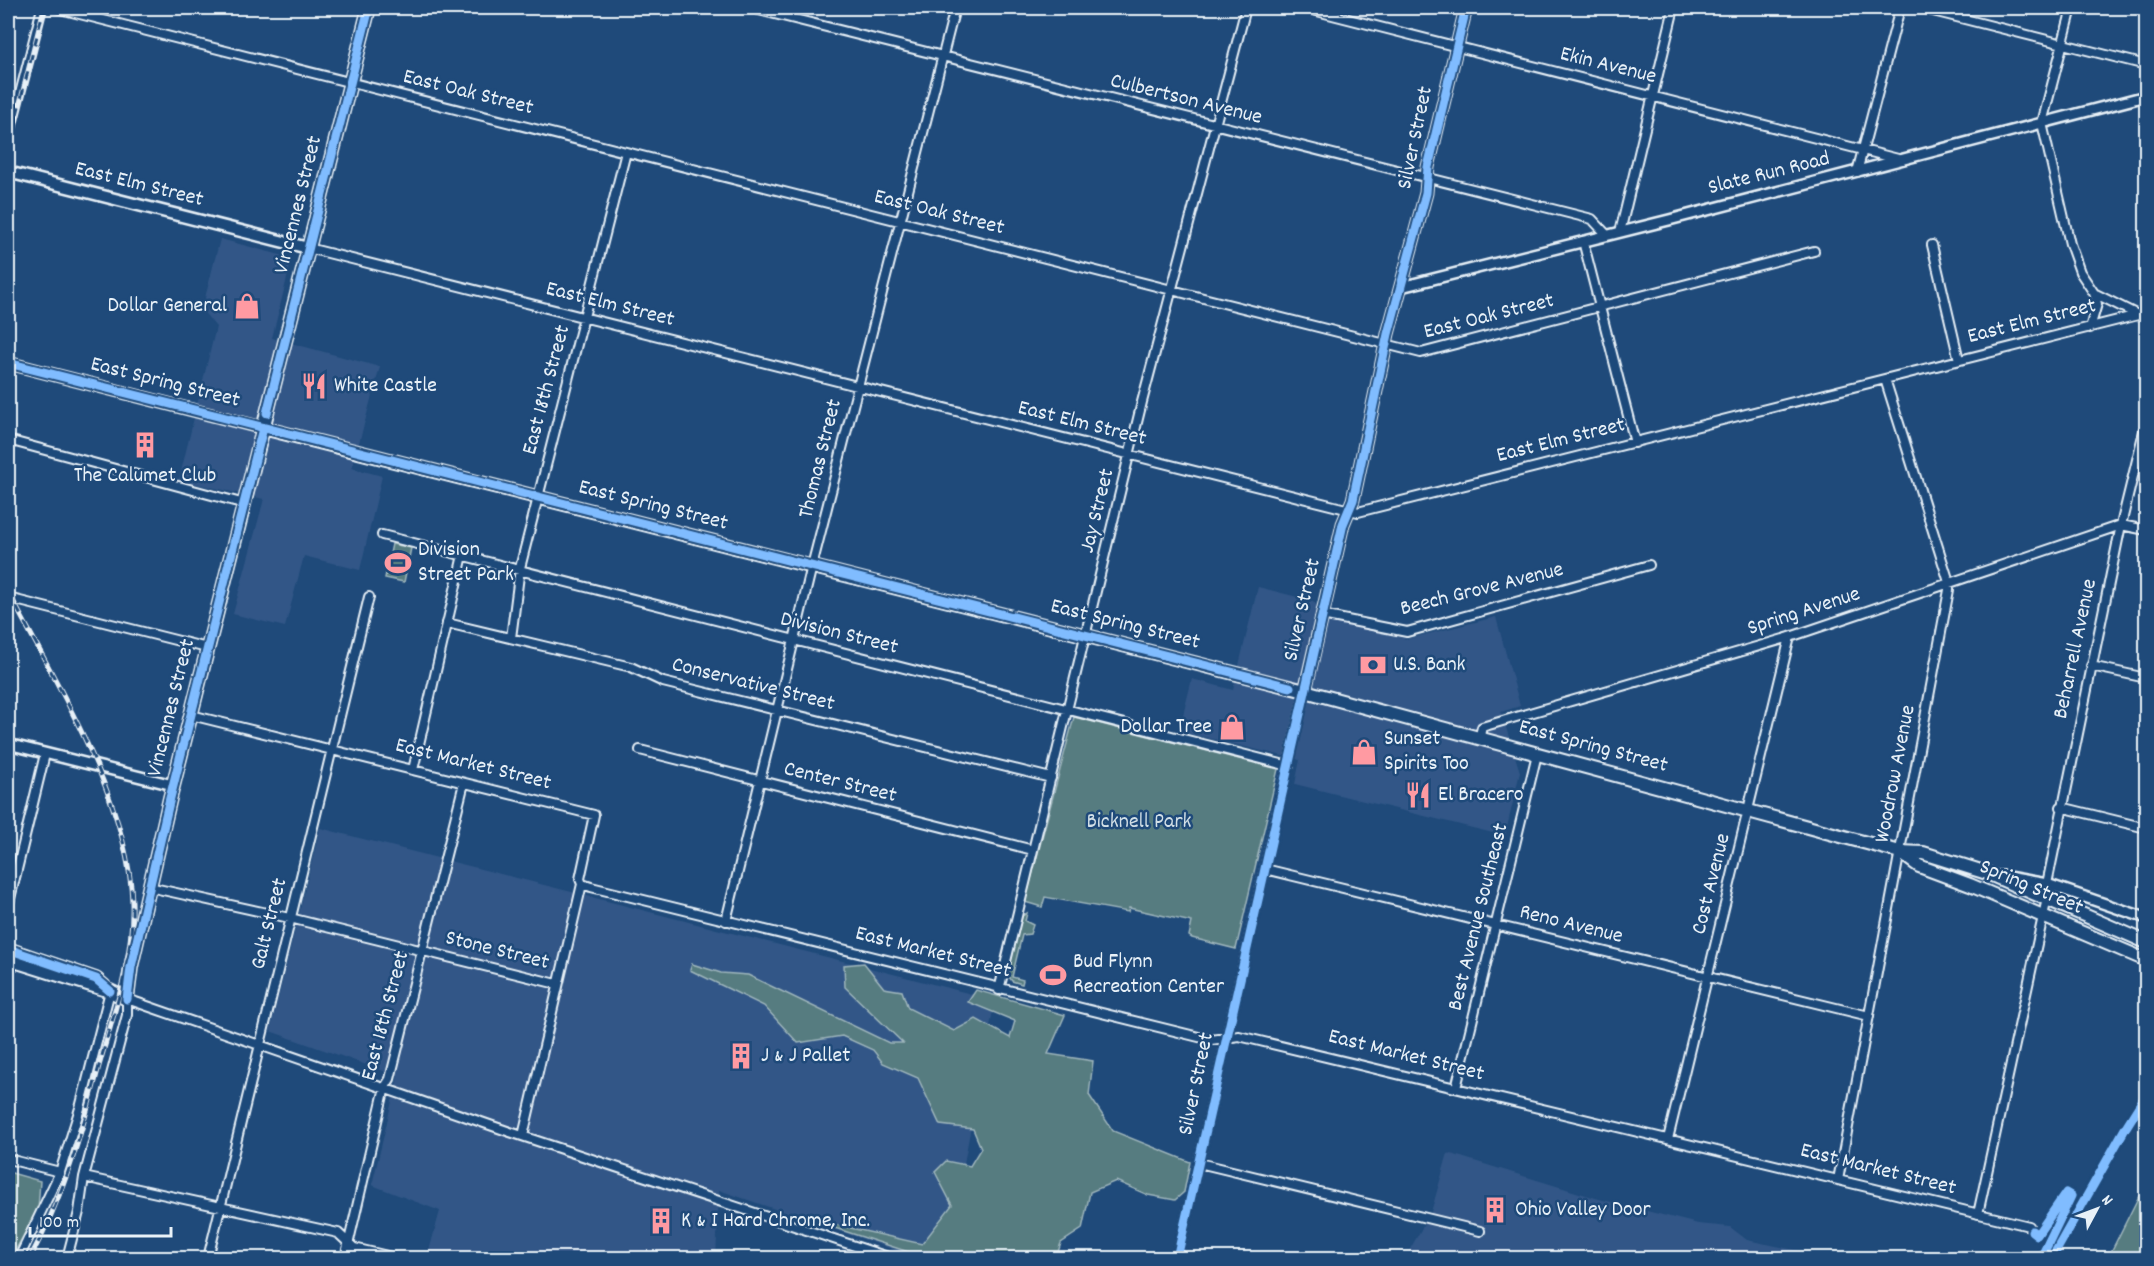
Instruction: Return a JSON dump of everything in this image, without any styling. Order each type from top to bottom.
[{"type":"main road","name":"Vincennes Street","points":[[127,999],[149,887],[173,785],[369,8]]},
{"type":"main road","name":"Silver Street","points":[[1305,691],[1343,524],[1353,500],[1466,8]]},
{"type":"main road","name":"East Elm Street","points":[[8,172],[308,248]]},
{"type":"main road","name":"East Spring Street","points":[[8,363],[1305,691],[1900,852],[1923,853],[1987,873],[2146,942]]},
{"type":"main road","name":"Spring Street","points":[[1900,852],[1919,866],[2146,960]]},
{"type":"main road","points":[[10,955],[127,999]]},
{"type":"street","points":[[8,140],[42,8]]},
{"type":"street","name":"East Oak Street","points":[[56,8],[1421,353],[1814,252]]},
{"type":"street","name":"Culbertson Avenue","points":[[751,8],[1592,219],[1607,235]]},
{"type":"street","name":"Thomas Street","points":[[726,921],[812,566],[940,57],[955,8]]},
{"type":"street","name":"Jay Street","points":[[999,990],[1171,290],[1246,8]]},
{"type":"street","name":"Ekin Avenue","points":[[1307,8],[1903,160]]},
{"type":"street","points":[[1620,232],[1674,8]]},
{"type":"street","points":[[1857,172],[1900,8]]},
{"type":"street","points":[[1921,8],[2146,65]]},
{"type":"street","points":[[2072,8],[2042,123],[2074,258],[2094,293],[2097,304],[2090,328]]},
{"type":"street","name":"Slate Run Road","points":[[1401,287],[1857,172],[2146,96]]},
{"type":"street","name":"East 18th Street","points":[[511,638],[520,568],[626,152]]},
{"type":"street","points":[[1583,241],[1635,443]]},
{"type":"street","points":[[1932,245],[1959,360]]},
{"type":"street","name":"East Elm Street","points":[[308,248],[1348,512],[1358,512],[1635,443],[2146,313]]},
{"type":"street","points":[[2094,293],[2138,315]]},
{"type":"street","name":"Woodrow Avenue","points":[[1838,1180],[1949,582],[1885,379]]},
{"type":"street","name":"Beharrell Avenue","points":[[2047,884],[2061,807],[2121,525],[2146,423]]},
{"type":"street","points":[[8,440],[244,504]]},
{"type":"street","name":"Spring Avenue","points":[[1479,738],[1482,727],[1790,637],[2121,525],[2146,530]]},
{"type":"street","name":"Division Street","points":[[382,535],[520,568],[794,642],[1289,766]]},
{"type":"street","points":[[412,770],[463,555]]},
{"type":"street","name":"Beech Grove Avenue","points":[[1322,615],[1407,632],[1649,565]]},
{"type":"street","name":"Galt Street","points":[[208,1258],[218,1206],[260,1045],[369,597]]},
{"type":"street","points":[[8,598],[207,648]]},
{"type":"street","name":"Conservative Street","points":[[447,623],[624,665],[663,682],[1051,778]]},
{"type":"street","name":"Cost Avenue","points":[[1668,1139],[1790,637]]},
{"type":"street","points":[[2091,666],[2146,678]]},
{"type":"street","name":"Silver Street","points":[[1177,1258],[1305,691]]},
{"type":"street","name":"East Market Street","points":[[191,715],[594,815],[581,869],[582,884],[999,990],[1211,1040],[1239,1036],[2029,1226]]},
{"type":"street","points":[[8,744],[173,785]]},
{"type":"street","name":"Center Street","points":[[640,750],[1033,850]]},
{"type":"street","points":[[8,907],[45,754]]},
{"type":"street","name":"Best Avenue Southeast","points":[[1456,1088],[1537,754]]},
{"type":"street","name":"East 18th Street","points":[[345,1258],[385,1087],[390,1079],[464,783]]},
{"type":"street","points":[[2061,807],[2146,828]]},
{"type":"street","name":"Reno Avenue","points":[[1265,869],[1869,1016]]},
{"type":"street","points":[[1987,873],[2047,884],[2146,918]]},
{"type":"street","points":[[523,1136],[582,884]]},
{"type":"street","name":"Stone Street","points":[[149,887],[290,918],[557,984]]},
{"type":"street","points":[[1978,1214],[2041,915],[2047,898]]},
{"type":"street","points":[[8,979],[10,955]]},
{"type":"street","points":[[19,1258],[60,1172],[80,1108],[110,991]]},
{"type":"street","points":[[127,999],[523,1136],[891,1258]]},
{"type":"street","name":"Vincennes Street","points":[[67,1258],[79,1212],[84,1177],[127,1015],[127,999]]},
{"type":"street","points":[[8,1159],[60,1172]]},
{"type":"street","points":[[1199,1163],[1480,1231]]},
{"type":"street","points":[[84,1177],[338,1233],[354,1248],[396,1258]]},
{"type":"shaded area","points":[[220,239],[292,258],[272,338],[380,367],[352,468],[382,476],[360,570],[304,556],[285,627],[233,614],[264,499],[179,480],[216,327],[202,310]]},
{"type":"shaded area","points":[[1258,587],[1313,601],[1332,621],[1407,639],[1496,617],[1520,706],[1501,712],[1520,772],[1505,836],[1295,784],[1300,760],[1179,731],[1192,679],[1233,690]]},
{"type":"shaded area","points":[[320,828],[995,1000],[946,1258],[919,1258],[719,1190],[716,1258],[427,1258],[440,1211],[372,1185],[398,1076],[270,1031]]},
{"type":"shaded area","points":[[1448,1153],[1599,1199],[1698,1224],[1730,1227],[1747,1240],[1834,1258],[1405,1258],[1431,1212]]},
{"type":"green space","name":"Division Street Park","points":[[392,544],[411,548],[404,582],[385,578]]},
{"type":"green space","name":"Bicknell Park","points":[[1074,717],[1278,769],[1236,949],[1192,938],[1189,936],[1192,922],[1129,908],[1128,912],[1045,897],[1042,907],[1025,902]]},
{"type":"green space","points":[[1027,913],[1025,921],[1033,925],[1030,934],[1022,935],[1012,977],[1023,980],[1022,984],[1012,981],[1007,974],[1022,916]]},
{"type":"green space","points":[[864,963],[884,988],[902,991],[908,1008],[954,1031],[976,1019],[1010,1038],[1015,1021],[968,1002],[976,990],[1065,1015],[1048,1054],[1093,1061],[1089,1095],[1113,1131],[1190,1162],[1184,1192],[1175,1200],[1148,1195],[1116,1181],[1090,1192],[1082,1229],[1061,1243],[1056,1258],[927,1258],[801,1217],[922,1244],[952,1205],[935,1172],[946,1161],[970,1166],[981,1148],[973,1129],[940,1125],[918,1078],[883,1063],[873,1050],[842,1036],[798,1043],[764,1006],[690,970],[692,964],[721,973],[748,975],[889,1043],[903,1043],[845,987],[844,965]]},
{"type":"green space","points":[[8,1172],[40,1181],[38,1209],[11,1258],[8,1258]]},
{"type":"green space","points":[[2146,1182],[2146,1258],[2108,1258]]},
{"type":"railway","points":[[8,150],[44,8]]},
{"type":"railway","points":[[8,591],[67,702],[104,782],[128,863],[132,902],[132,923],[126,964],[86,1116],[62,1189],[30,1258]]},
{"type":"cycle path","points":[[267,413],[369,8]]},
{"type":"cycle path","points":[[1177,1258],[1343,524],[1353,500],[1388,334],[1426,193],[1428,167],[1466,8]]},
{"type":"cycle path","points":[[8,363],[1290,687]]},
{"type":"cycle path","points":[[127,999],[131,967],[170,798],[263,428]]},
{"type":"cycle path","points":[[8,949],[96,979],[110,991]]},
{"type":"cycle path","points":[[2052,1258],[2146,1095]]},
{"type":"cycle path","points":[[2032,1231],[2037,1235],[2066,1193],[2071,1196],[2041,1258]]},
{"type":"place","name":"Dollar General","points":[[247,306]]},
{"type":"place","name":"White Castle","points":[[314,386]]},
{"type":"place","name":"The Calumet Club","points":[[145,445]]},
{"type":"place","name":"Division Street Park","points":[[398,563]]},
{"type":"place","name":"U.S. Bank","points":[[1373,665]]},
{"type":"place","name":"Dollar Tree","points":[[1232,727]]},
{"type":"place","name":"Sunset Spirits Too","points":[[1364,752]]},
{"type":"place","name":"El Bracero","points":[[1418,795]]},
{"type":"place","name":"Bud Flynn Recreation Center","points":[[1053,975]]},
{"type":"place","name":"J & J Pallet","points":[[741,1056]]},
{"type":"place","name":"Ohio Valley Door","points":[[1495,1210]]},
{"type":"place","name":"K & I Hard Chrome, Inc.","points":[[661,1221]]}]
